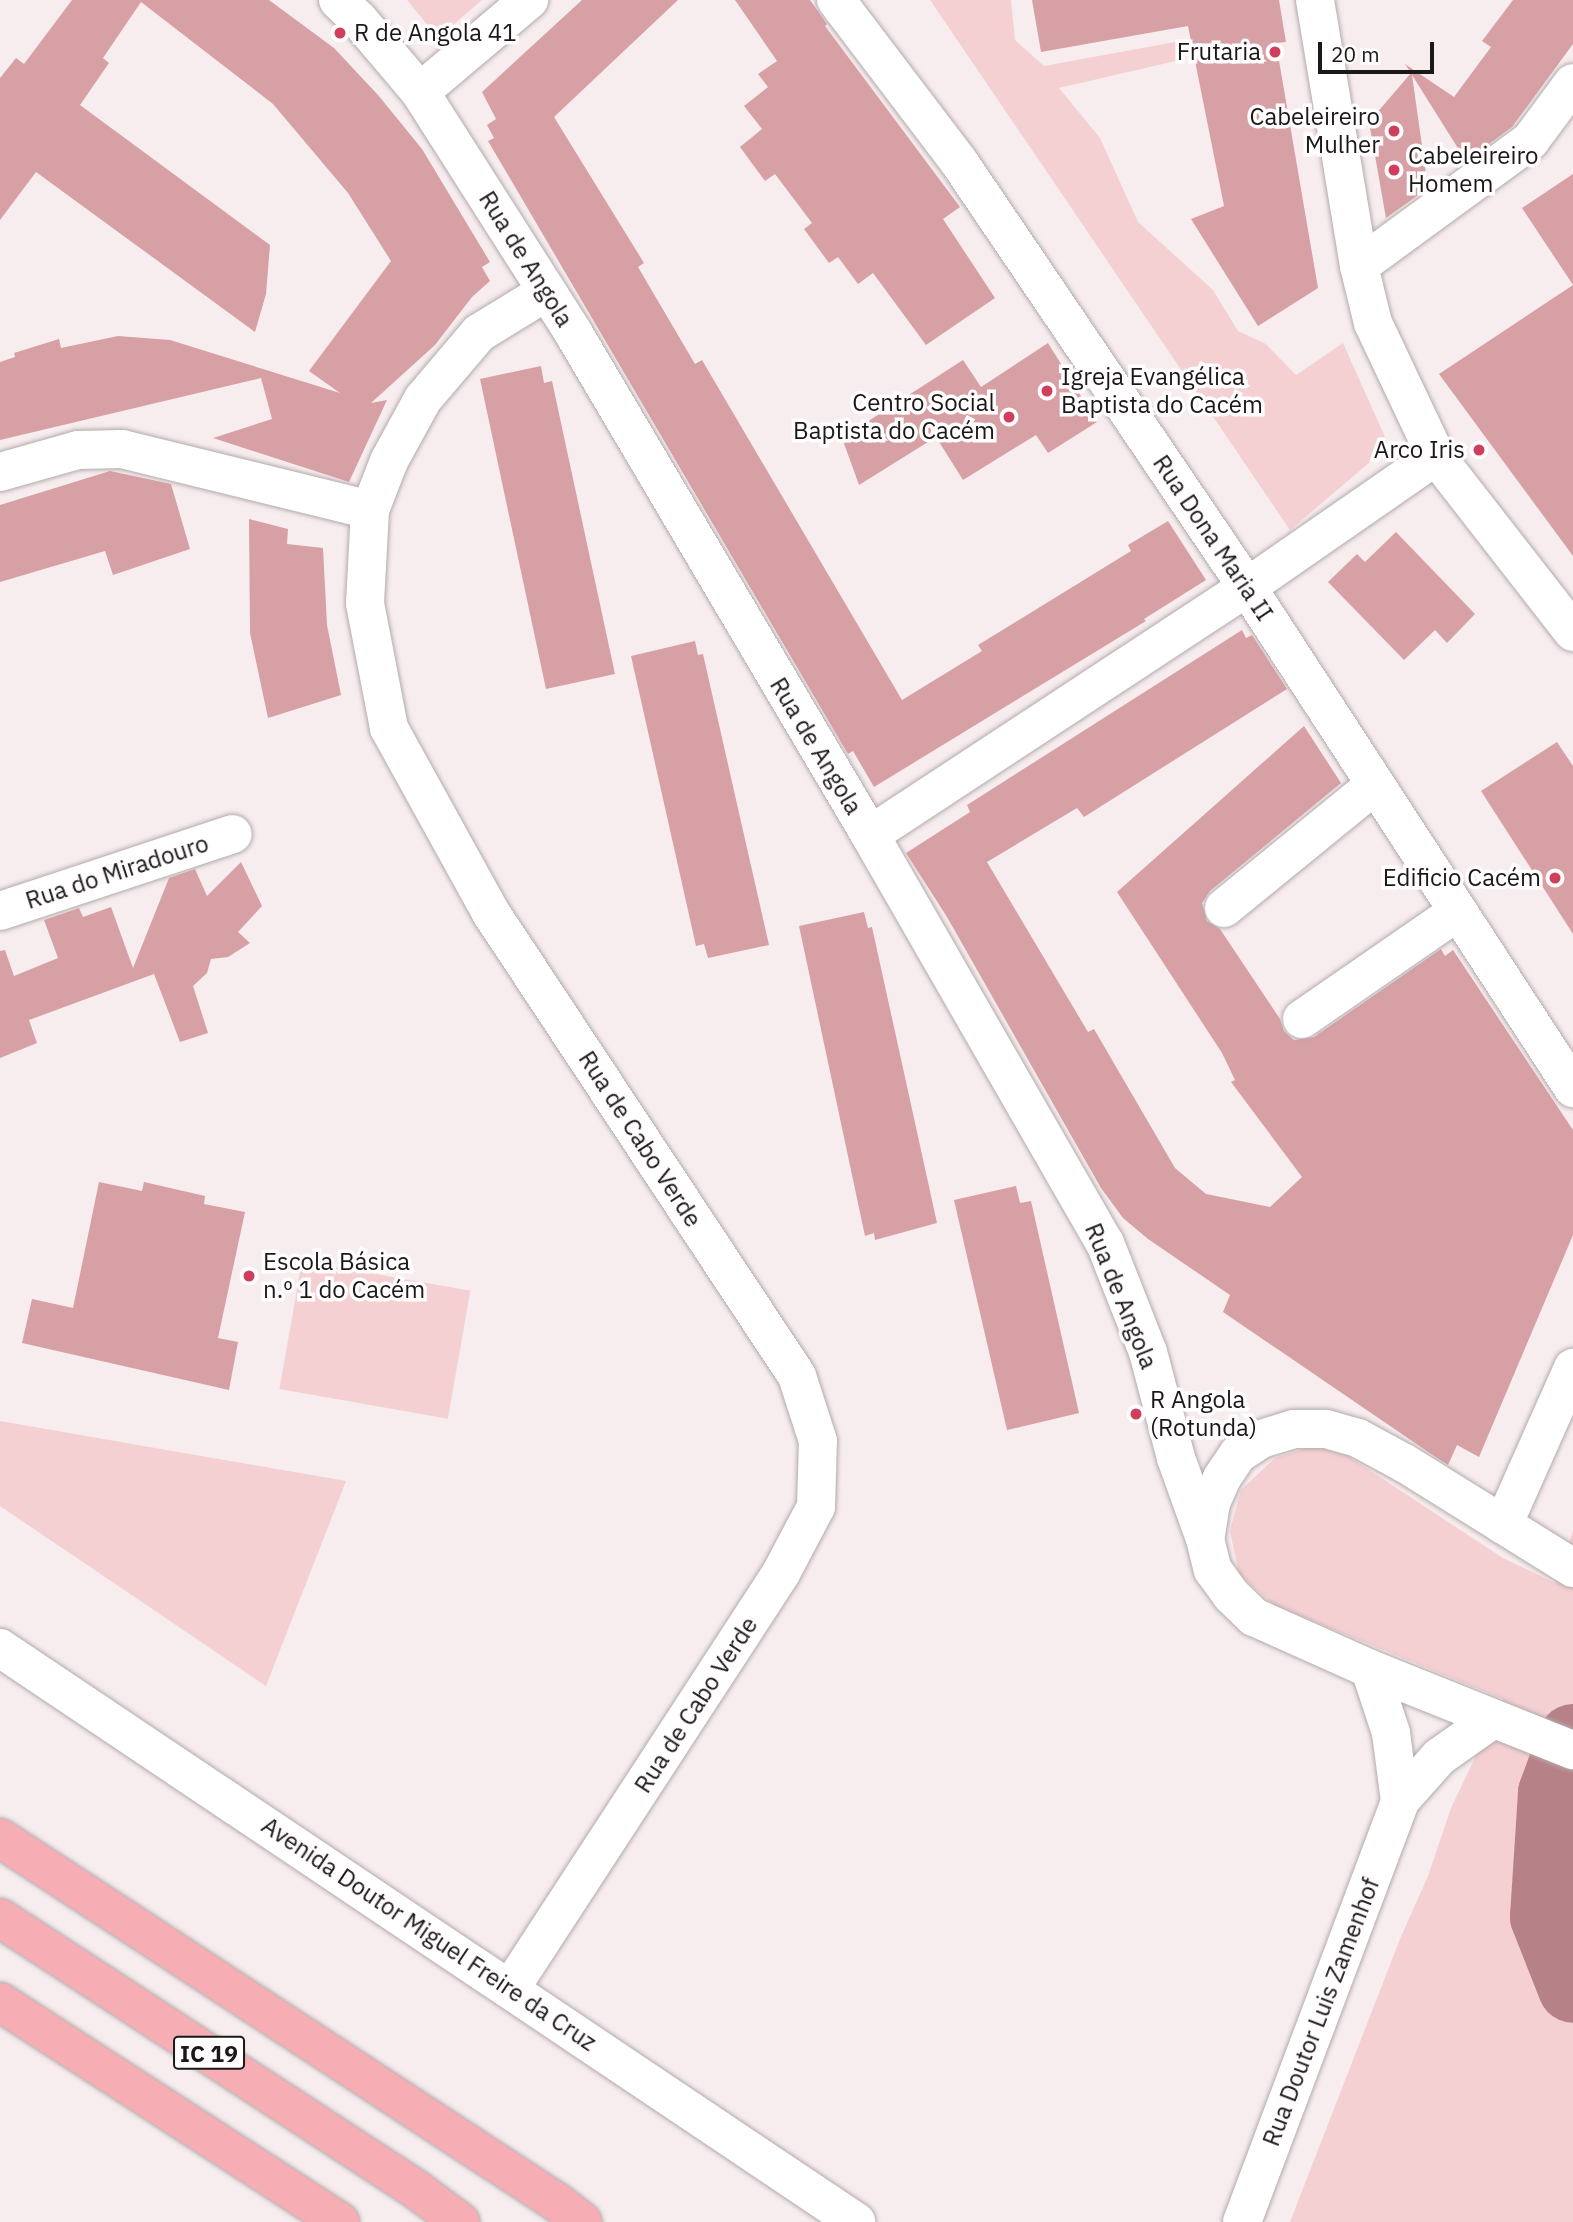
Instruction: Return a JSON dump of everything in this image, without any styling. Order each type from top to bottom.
[{"type":"highway","points":[[0,1838],[558,2203],[582,2222]]},
{"type":"highway","name":"IC 19","points":[[0,1918],[406,2182],[460,2222]]},
{"type":"highway","name":"IC 19","points":[[0,2002],[340,2222]]},
{"type":"street","name":"Rua de Angola","points":[[338,0],[359,20],[420,92],[574,334],[870,835],[1105,1243],[1148,1352],[1176,1458],[1205,1539],[1213,1570],[1231,1595],[1254,1617],[1370,1669],[1573,1750]]},
{"type":"street","points":[[420,92],[528,0]]},
{"type":"street","name":"Rua Dona Maria II","points":[[836,0],[959,162],[1247,587],[1573,1088]]},
{"type":"street","points":[[1316,1],[1359,266],[1373,323],[1436,456],[1573,632]]},
{"type":"street","points":[[1359,266],[1530,141],[1573,83]]},
{"type":"street","name":"Rua de Cabo Verde","points":[[510,1989],[781,1573],[816,1507],[818,1441],[797,1376],[491,913],[389,728],[365,603],[370,510],[388,461],[423,399],[479,333],[545,292]]},
{"type":"street","points":[[0,472],[78,450],[122,449],[370,510]]},
{"type":"street","points":[[870,835],[1247,587],[1436,456]]},
{"type":"street","points":[[1224,908],[1375,785]]},
{"type":"street","name":"Rua do Miradouro","points":[[0,911],[233,834]]},
{"type":"street","points":[[1302,1019],[1457,912]]},
{"type":"street","points":[[1503,1525],[1573,1368]]},
{"type":"street","points":[[1205,1539],[1211,1503],[1222,1478],[1238,1454],[1261,1438],[1294,1429],[1326,1429],[1357,1438],[1570,1566]]},
{"type":"street","name":"Avenida Doutor Miguel Freire da Cruz","points":[[0,1648],[856,2222]]},
{"type":"street","points":[[1370,1669],[1391,1733],[1400,1801]]},
{"type":"street","points":[[1400,1801],[1439,1757],[1493,1719]]},
{"type":"street","name":"Rua Doutor Luis Zamenhof","points":[[1242,2222],[1400,1801]]},
{"type":"shaded area","points":[[407,0],[482,0],[438,38]]},
{"type":"shaded area","points":[[930,0],[1011,0],[1015,40],[1044,66],[1175,42],[1180,60],[1059,88],[1100,138],[1138,222],[1213,290],[1238,331],[1266,344],[1296,375],[1343,343],[1389,446],[1290,530]]},
{"type":"shaded area","points":[[302,1261],[470,1291],[448,1419],[279,1389]]},
{"type":"shaded area","points":[[0,1421],[346,1481],[266,1686],[0,1506]]},
{"type":"shaded area","points":[[1313,1446],[1348,1456],[1503,1558],[1555,1583],[1573,1531],[1573,2222],[1290,2222],[1400,1939],[1428,1876],[1451,1808],[1503,1699],[1274,1605],[1239,1574],[1230,1531],[1241,1490],[1275,1458]]},
{"type":"building","points":[[72,0],[269,0],[334,48],[378,95],[422,149],[490,262],[482,267],[490,281],[472,297],[435,345],[371,403],[387,400],[349,482],[213,438],[272,419],[261,378],[0,440],[0,362],[15,357],[14,353],[59,339],[61,348],[118,336],[170,340],[340,393],[309,371],[391,261],[348,193],[273,104],[141,2],[103,58],[109,63],[80,105],[270,245],[266,294],[255,332],[36,172],[0,220],[0,78],[16,58],[24,64]]},
{"type":"building","points":[[582,0],[678,0],[554,117],[644,263],[638,267],[695,364],[702,360],[902,700],[982,651],[978,645],[1131,551],[1128,545],[1168,521],[1206,580],[1144,619],[1146,621],[874,787],[853,751],[848,754],[488,141],[494,138],[487,125],[496,119],[482,92]]},
{"type":"building","points":[[735,0],[810,0],[827,24],[825,26],[960,207],[943,219],[995,298],[926,345],[873,273],[858,284],[838,257],[829,263],[804,229],[812,223],[775,174],[765,181],[740,147],[762,129],[744,106],[768,87],[758,74],[777,61]]},
{"type":"building","points":[[1032,0],[1279,0],[1286,42],[1276,43],[1318,288],[1258,326],[1191,219],[1224,206],[1188,26],[1041,52]]},
{"type":"building","points":[[1513,0],[1573,0],[1573,44],[1512,127],[1466,161],[1412,75],[1428,188],[1386,218],[1369,122],[1411,73],[1405,64],[1454,97],[1491,47],[1482,41]]},
{"type":"building","points":[[1573,174],[1573,285],[1522,208]]},
{"type":"building","points":[[1573,285],[1573,556],[1439,374]]},
{"type":"building","points":[[1048,343],[1097,422],[1048,453],[1036,435],[963,480],[936,437],[859,485],[842,438],[963,360],[981,387]]},
{"type":"building","points":[[541,366],[544,383],[552,381],[615,674],[546,689],[480,379]]},
{"type":"building","points":[[110,471],[171,484],[190,549],[113,575],[105,551],[0,582],[0,505]]},
{"type":"building","points":[[249,519],[288,529],[287,544],[323,548],[327,625],[341,695],[268,718],[250,633]]},
{"type":"building","points":[[1396,532],[1475,614],[1447,643],[1435,630],[1404,660],[1328,582],[1357,554],[1365,562]]},
{"type":"building","points":[[1242,630],[1246,638],[1252,635],[1287,689],[1084,817],[1077,808],[987,862],[1088,1032],[1094,1029],[1175,1168],[1206,1194],[1270,1207],[1302,1177],[1231,1082],[1235,1080],[1222,1053],[1117,892],[1304,726],[1341,783],[1210,891],[1202,903],[1207,921],[1220,929],[1280,1019],[1284,1031],[1294,1040],[1314,1037],[1441,949],[1445,956],[1453,950],[1573,1130],[1573,1235],[1479,1457],[1457,1445],[1448,1465],[1437,1458],[1223,1312],[1230,1295],[1148,1239],[1123,1218],[1101,1188],[947,917],[906,853],[970,812],[967,805]]},
{"type":"building","points":[[695,641],[698,655],[703,654],[769,945],[708,958],[704,944],[696,946],[631,656]]},
{"type":"building","points":[[1557,742],[1573,766],[1573,934],[1481,791]]},
{"type":"building","points":[[241,862],[262,906],[238,932],[250,943],[228,957],[211,959],[207,973],[193,986],[208,1033],[180,1042],[154,974],[29,1020],[37,1043],[0,1058],[0,951],[5,950],[14,976],[58,958],[44,920],[79,908],[83,917],[111,907],[133,968],[169,878],[195,869],[207,896]]},
{"type":"building","points":[[864,912],[868,928],[872,927],[937,1223],[875,1240],[874,1233],[865,1236],[799,926]]},
{"type":"building","points":[[99,1182],[142,1191],[144,1182],[205,1196],[204,1204],[245,1212],[218,1338],[238,1342],[229,1390],[22,1343],[32,1299],[73,1308]]},
{"type":"building","points":[[1016,1186],[1020,1203],[1031,1201],[1079,1413],[1007,1430],[954,1200]]},
{"type":"waterway","points":[[1573,1739],[1553,1793],[1545,1917],[1573,1988]]},
{"type":"place","name":"R de Angola 41","points":[[340,33]]},
{"type":"place","name":"Frutaria","points":[[1275,52]]},
{"type":"place","name":"Cabeleireiro Mulher","points":[[1394,131]]},
{"type":"place","name":"Cabeleireiro Homem","points":[[1394,170]]},
{"type":"place","name":"Igreja Evangélica Baptista do Cacém","points":[[1047,391]]},
{"type":"place","name":"Centro Social Baptista do Cacém","points":[[1009,417]]},
{"type":"place","name":"Arco Iris","points":[[1479,450]]},
{"type":"place","name":"Edificio Cacém","points":[[1555,878]]},
{"type":"place","name":"Escola Básica n.º 1 do Cacém","points":[[249,1276]]},
{"type":"place","name":"R Angola (Rotunda)","points":[[1136,1414]]}]
